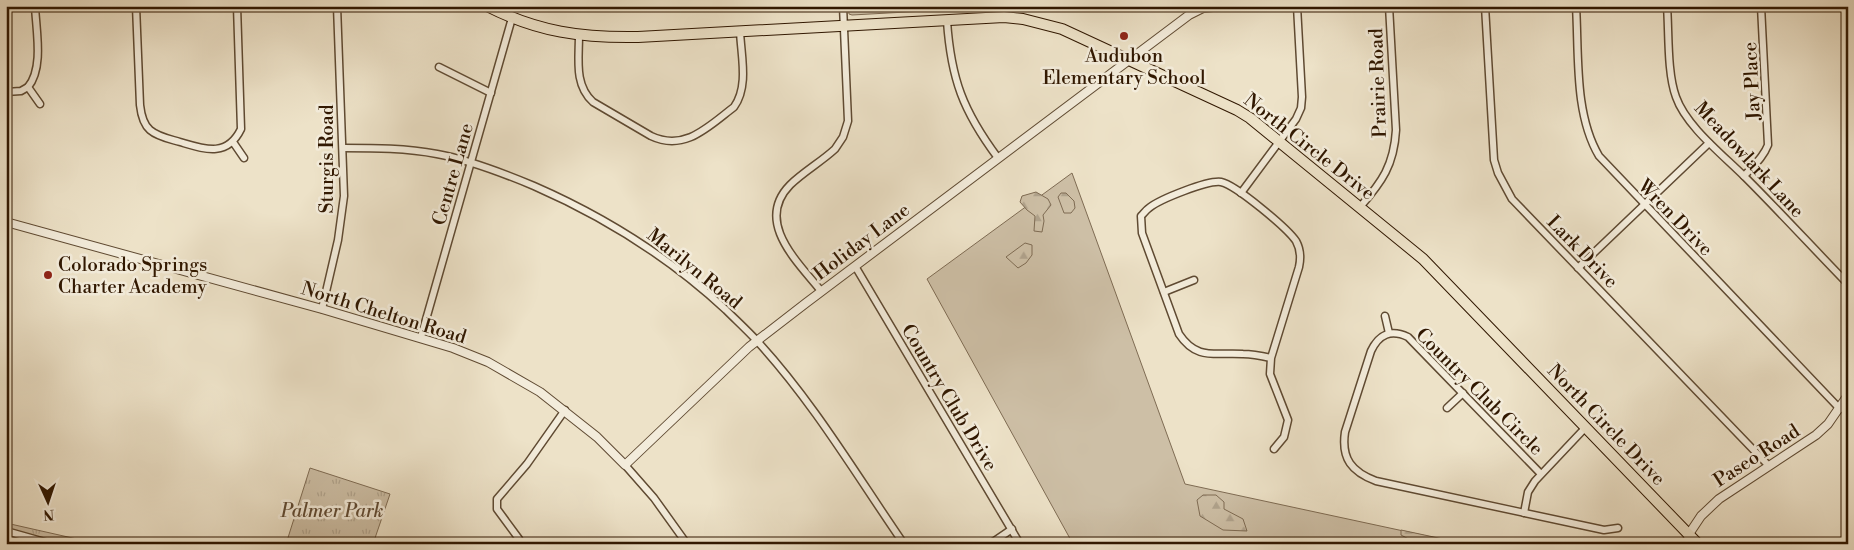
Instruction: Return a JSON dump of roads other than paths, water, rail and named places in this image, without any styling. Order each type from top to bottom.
[{"type":"main road","name":"North Circle Drive","points":[[487,6],[512,18],[552,30],[611,38],[1004,17],[1042,23],[1062,29],[1235,108],[1360,207],[1422,258],[1586,427],[1687,539],[1698,544]]},
{"type":"street","points":[[6,92],[21,91],[34,81],[37,68],[35,6]]},
{"type":"street","points":[[136,6],[140,105],[141,113],[147,126],[160,136],[204,149],[225,147],[232,142],[241,128],[237,6]]},
{"type":"street","name":"Sturgis Road","points":[[322,309],[343,211],[344,182],[337,6]]},
{"type":"street","points":[[821,291],[782,241],[776,225],[776,216],[779,200],[783,193],[840,144],[846,130],[848,108],[843,6]]},
{"type":"street","points":[[1203,7],[1223,6]]},
{"type":"street","points":[[1241,193],[1296,119],[1301,108],[1297,6]]},
{"type":"street","name":"Prairie Road","points":[[1360,207],[1386,174],[1395,146],[1396,130],[1389,6]]},
{"type":"street","name":"Lark Drive","points":[[1485,6],[1494,160],[1498,173],[1512,199],[1769,466]]},
{"type":"street","name":"Wren Drive","points":[[1576,6],[1581,98],[1586,129],[1599,156],[1840,409]]},
{"type":"street","name":"Meadowlark Lane","points":[[1667,6],[1671,70],[1675,96],[1681,109],[1710,143],[1848,284]]},
{"type":"street","name":"Jay Place","points":[[1744,176],[1760,160],[1768,145],[1762,6]]},
{"type":"street","name":"Holiday Lane","points":[[625,465],[757,340],[1129,59],[1189,15],[1203,7]]},
{"type":"street","name":"Centre Lane","points":[[421,337],[512,18]]},
{"type":"street","points":[[947,21],[950,55],[960,92],[977,129],[998,158]]},
{"type":"street","points":[[578,35],[579,78],[587,96],[593,102],[658,140],[673,142],[690,138],[734,107],[738,101],[743,88],[740,31]]},
{"type":"street","points":[[439,67],[490,93]]},
{"type":"street","points":[[28,87],[40,104]]},
{"type":"street","points":[[232,142],[244,158]]},
{"type":"street","points":[[1578,268],[1710,143]]},
{"type":"street","name":"Marilyn Road","points":[[343,148],[406,149],[439,154],[470,163],[517,179],[569,201],[595,214],[641,242],[697,284],[757,340],[809,405],[904,544]]},
{"type":"street","points":[[1141,216],[1154,204],[1204,184],[1220,182],[1241,193],[1290,234],[1300,252],[1299,267],[1271,358],[1270,374],[1288,420],[1284,437],[1274,449]]},
{"type":"street","points":[[1133,213],[1141,216]]},
{"type":"street","points":[[1141,216],[1142,233],[1179,334],[1191,348],[1204,354],[1242,354],[1271,358]]},
{"type":"street","name":"North Chelton Road","points":[[6,222],[421,337],[488,362],[533,387],[597,436],[654,498],[687,544]]},
{"type":"street","name":"Country Club Drive","points":[[855,266],[1020,544]]},
{"type":"street","points":[[1164,292],[1194,280]]},
{"type":"street","points":[[1385,316],[1389,333]]},
{"type":"street","name":"Country Club Circle","points":[[1586,427],[1540,474],[1408,337],[1396,332],[1389,333],[1378,339],[1371,351],[1345,432],[1344,448],[1350,464],[1360,474],[1376,482],[1604,530],[1618,528]]},
{"type":"street","points":[[1447,408],[1463,393]]},
{"type":"street","name":"Paseo Road","points":[[1687,539],[1701,516],[1719,499],[1816,435],[1840,409],[1848,395]]},
{"type":"street","points":[[519,539],[497,509],[498,499],[527,464],[564,410]]},
{"type":"street","points":[[1524,513],[1528,492],[1540,474]]},
{"type":"street","points":[[990,544],[1012,529]]},
{"type":"street","points":[[6,531],[52,544]]},
{"type":"place","name":"Audubon Elementary School","points":[[1124,36]]},
{"type":"place","name":"Colorado Springs Charter Academy","points":[[48,275]]},
{"type":"park label","name":"Palmer Park","points":[[332,510]]}]
